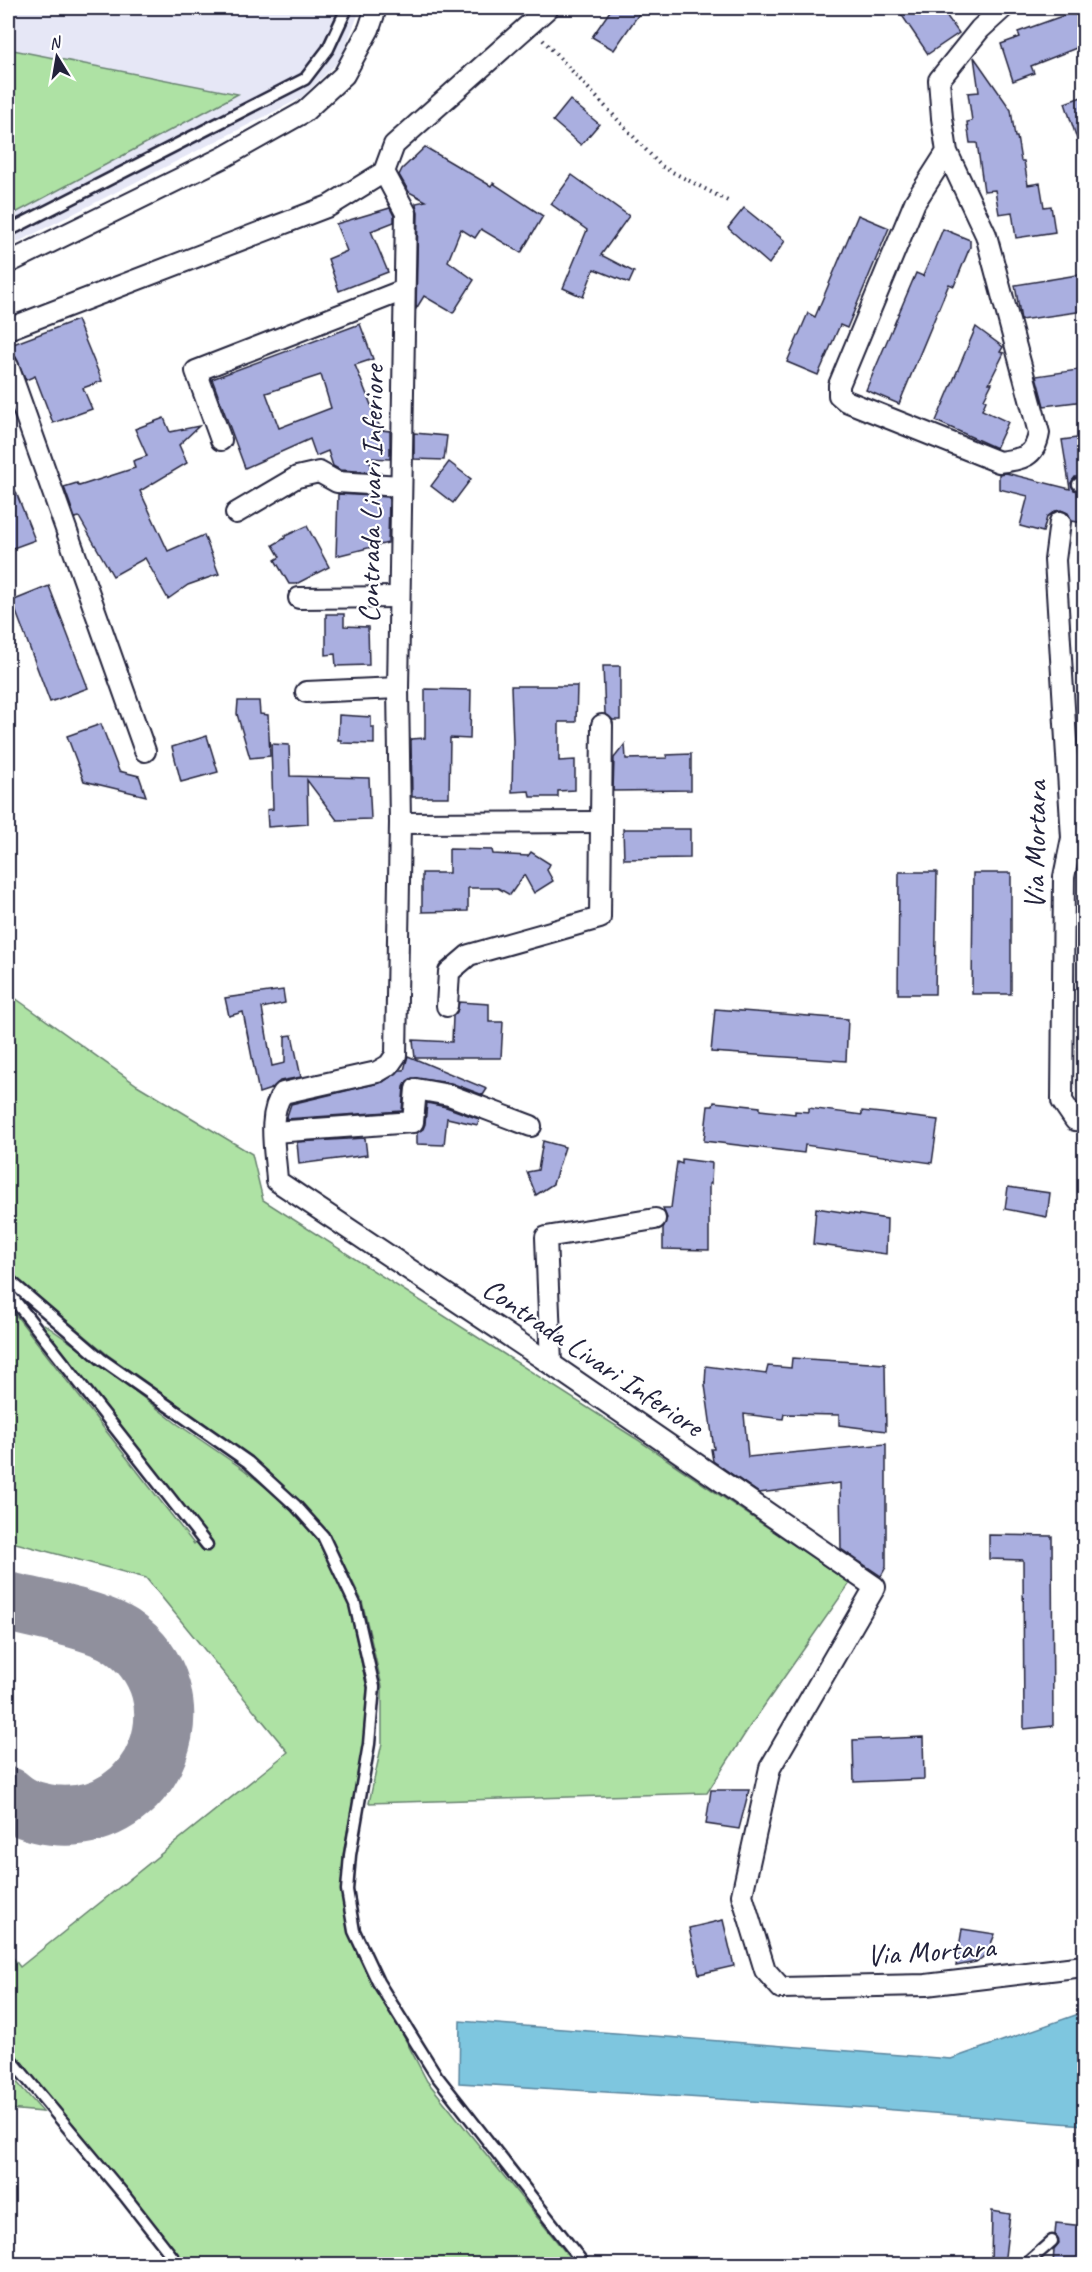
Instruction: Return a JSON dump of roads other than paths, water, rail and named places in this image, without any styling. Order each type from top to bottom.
[{"type":"street","points":[[8,263],[224,157],[304,112],[344,75],[369,29],[376,8]]},
{"type":"street","points":[[8,329],[329,206],[384,172],[394,146],[548,8]]},
{"type":"street","points":[[947,152],[915,202],[839,385],[840,394],[846,401],[999,462],[1023,459],[1036,446],[1039,433],[986,235],[947,152],[939,80],[980,29],[1003,8]]},
{"type":"street","name":"Contrada Livari Inferiore","points":[[384,172],[406,213],[399,597],[400,823],[396,1055],[389,1065],[377,1072],[284,1093],[276,1102],[274,1132],[277,1181],[551,1364],[875,1587],[770,1768],[742,1896],[765,1970],[781,1988]]},
{"type":"street","points":[[221,440],[196,371],[404,290]]},
{"type":"street","points":[[8,366],[145,751]]},
{"type":"street","points":[[236,513],[297,477],[319,472],[338,482],[401,486]]},
{"type":"street","name":"Via Mortara","points":[[1060,522],[1055,560],[1078,838],[1064,877],[1062,1101],[1075,1120],[1084,1121]]},
{"type":"street","points":[[299,598],[399,597]]},
{"type":"street","points":[[306,692],[398,688]]},
{"type":"street","points":[[447,1006],[449,972],[469,955],[600,918],[602,725]]},
{"type":"street","points":[[400,823],[600,822]]},
{"type":"street","points":[[274,1132],[413,1122],[416,1089],[449,1095],[531,1126]]},
{"type":"street","points":[[551,1364],[546,1237],[655,1220]]},
{"type":"street","name":"Via Mortara","points":[[781,1988],[926,1985],[1084,1966]]},
{"type":"lane","points":[[8,231],[305,79],[328,49],[347,8]]},
{"type":"lane","points":[[8,1279],[100,1359],[248,1462],[296,1506],[323,1536],[355,1604],[374,1687],[369,1744],[350,1855],[347,1890],[354,1931],[378,1982],[436,2075],[584,2265]]},
{"type":"lane","points":[[8,1292],[207,1545]]},
{"type":"lane","points":[[8,2056],[124,2195],[178,2265]]},
{"type":"lane","points":[[1026,2265],[1052,2241]]},
{"type":"water","points":[[1084,2012],[1084,2125],[882,2109],[459,2083],[460,2021],[951,2059]]}]
